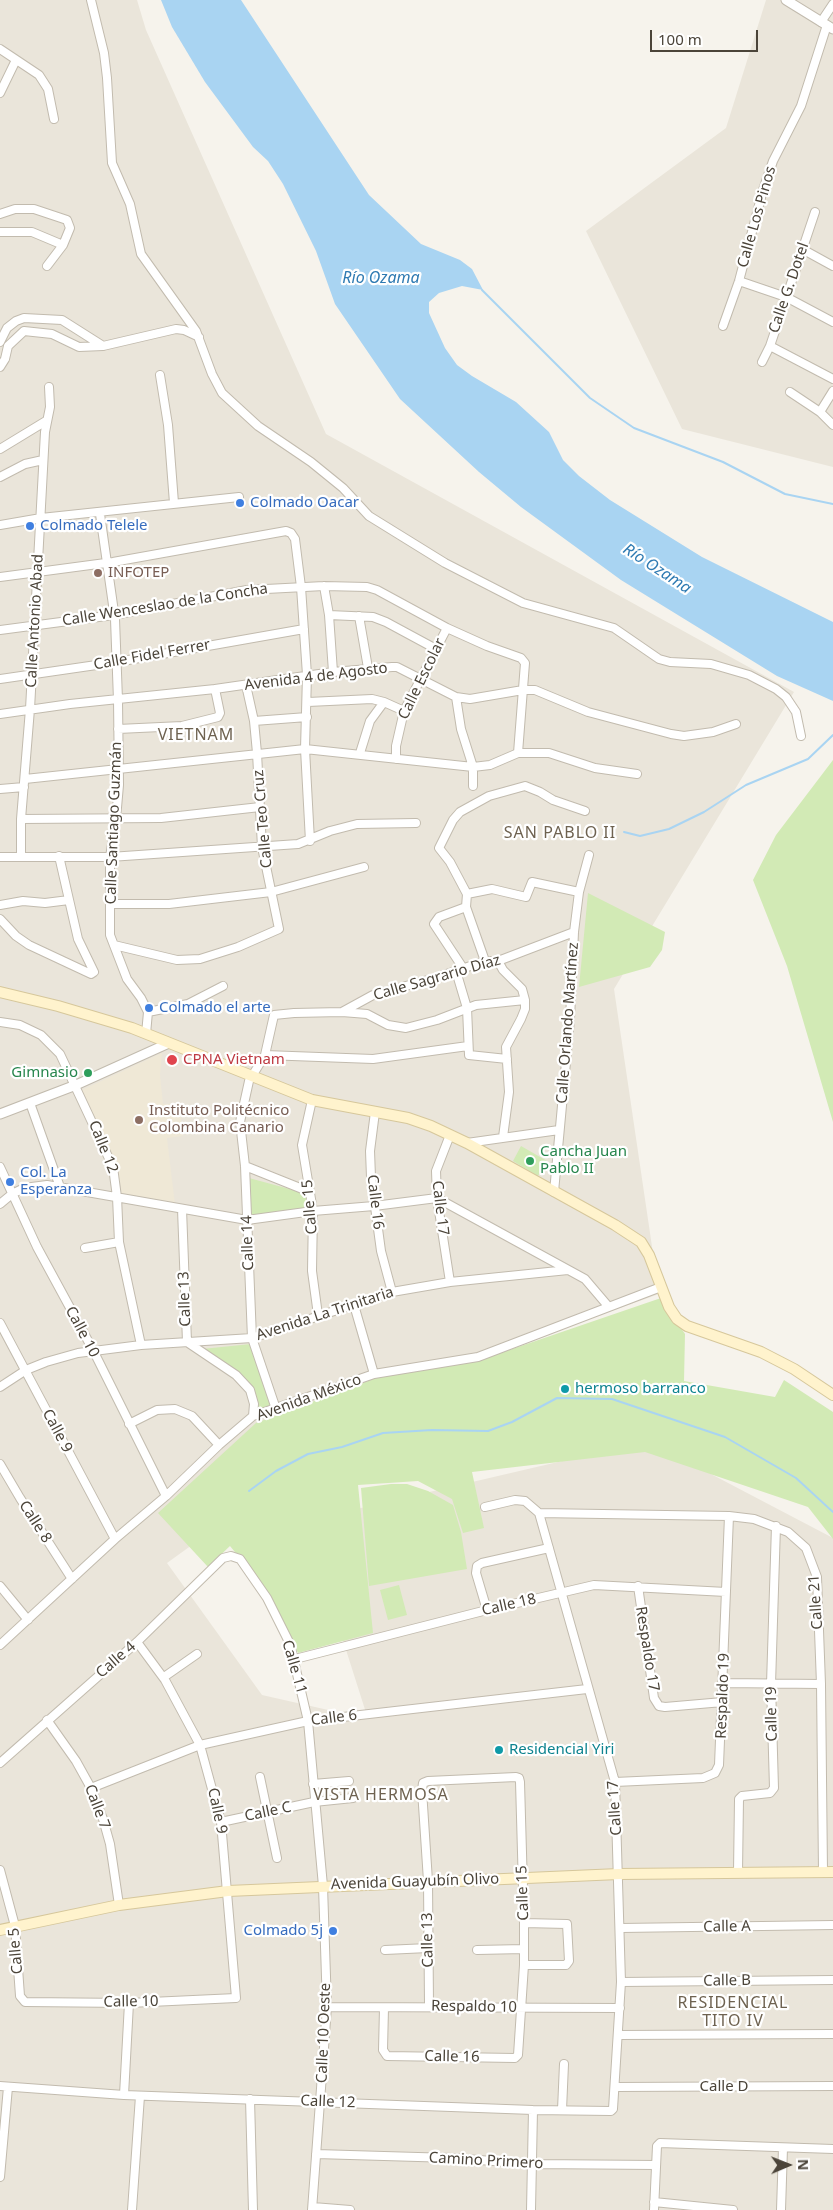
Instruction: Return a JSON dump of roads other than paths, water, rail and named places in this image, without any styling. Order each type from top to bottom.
[{"type":"main road","points":[[0,992],[58,1006],[146,1034],[312,1100],[408,1118],[467,1143],[641,1242],[646,1248],[669,1307],[677,1319],[688,1326],[761,1352],[794,1369],[833,1395]]},
{"type":"main road","name":"Avenida Guayubín Olivo","points":[[0,1930],[119,1905],[228,1891],[619,1874],[828,1872]]},
{"type":"street","points":[[91,0],[106,70],[112,163],[130,204],[144,260],[192,324],[199,337],[212,374],[222,393],[264,430],[311,462],[343,488],[376,522],[445,563],[523,603],[614,628],[659,659],[670,662],[711,664],[749,675],[776,689],[789,701],[796,712],[801,736]]},
{"type":"street","points":[[786,0],[827,26]]},
{"type":"street","name":"Calle Los Pinos","points":[[723,326],[773,161],[801,106],[833,4]]},
{"type":"street","points":[[0,49],[39,74],[51,98],[54,119]]},
{"type":"street","points":[[0,93],[16,60]]},
{"type":"street","points":[[0,214],[15,209],[34,209],[65,218],[69,222],[70,228],[63,245],[47,266]]},
{"type":"street","name":"Calle G. Dotel","points":[[762,362],[770,346],[815,212]]},
{"type":"street","points":[[0,232],[32,232],[63,245]]},
{"type":"street","points":[[802,249],[833,266]]},
{"type":"street","points":[[738,280],[786,297],[833,322]]},
{"type":"street","points":[[0,342],[7,328],[16,320],[24,318],[62,320],[103,346]]},
{"type":"street","points":[[0,367],[8,346],[24,331],[52,334],[79,347],[103,346],[176,329],[184,330],[199,337]]},
{"type":"street","points":[[770,346],[833,379]]},
{"type":"street","points":[[160,375],[168,425],[174,503]]},
{"type":"street","name":"Calle Antonio Abad","points":[[21,856],[21,819],[30,709],[43,460],[46,421],[50,407],[49,387]]},
{"type":"street","points":[[820,412],[833,391]]},
{"type":"street","points":[[790,392],[820,412],[833,425]]},
{"type":"street","points":[[0,449],[46,421]]},
{"type":"street","points":[[0,478],[25,464],[43,460]]},
{"type":"street","points":[[0,526],[41,518],[100,514],[174,503],[239,498]]},
{"type":"street","name":"Calle Santiago Guzmán","points":[[100,514],[114,615],[118,700],[116,819],[110,856],[110,935],[127,979],[141,998],[148,1012]]},
{"type":"street","points":[[0,577],[108,562],[286,531],[291,533],[295,539],[301,586],[307,675],[308,702],[305,749],[310,841]]},
{"type":"street","name":"Calle Wenceslao de la Concha","points":[[0,630],[114,615],[247,590],[349,585],[376,590],[447,628],[487,646],[521,658],[524,660],[523,690]]},
{"type":"street","points":[[324,586],[330,615],[333,672]]},
{"type":"street","points":[[330,615],[359,616],[386,622],[436,649]]},
{"type":"street","points":[[359,616],[368,668]]},
{"type":"street","name":"Calle Escolar","points":[[396,759],[396,746],[404,711],[447,628]]},
{"type":"street","name":"Calle Fidel Ferrer","points":[[0,679],[117,662],[304,629]]},
{"type":"street","name":"Avenida 4 de Agosto","points":[[0,714],[30,709],[215,689],[307,675],[368,668],[396,667],[456,697],[470,699],[523,690],[535,690],[547,693],[588,712],[671,734],[684,736],[713,732],[736,724]]},
{"type":"street","name":"Calle Teo Cruz","points":[[114,945],[177,960],[200,959],[238,947],[279,929],[262,847],[254,721],[246,685]]},
{"type":"street","points":[[118,729],[182,726],[218,717],[220,713],[215,689]]},
{"type":"street","points":[[518,753],[523,690]]},
{"type":"street","points":[[456,697],[461,729],[473,767],[473,786]]},
{"type":"street","points":[[308,702],[372,699],[404,711]]},
{"type":"street","points":[[360,753],[370,721],[384,702]]},
{"type":"street","points":[[254,721],[307,717]]},
{"type":"street","points":[[0,789],[25,783],[118,768],[305,749],[360,753],[396,759],[473,767],[490,765],[518,753],[549,753],[595,768],[637,774]]},
{"type":"street","points":[[484,961],[466,907],[467,894],[450,862],[439,848],[453,820],[460,812],[489,796],[525,786],[540,792],[552,800],[585,811]]},
{"type":"street","points":[[21,819],[161,818],[260,808]]},
{"type":"street","points":[[0,857],[110,856],[262,847],[298,844],[310,841],[330,831],[358,824],[416,823]]},
{"type":"street","name":"Calle Orlando Martínez","points":[[554,1192],[558,1130],[570,1020],[574,932],[580,892],[589,855]]},
{"type":"street","points":[[0,919],[16,936],[30,945],[91,974],[94,970],[78,938],[60,856]]},
{"type":"street","points":[[110,904],[169,904],[271,892],[364,867]]},
{"type":"street","points":[[467,894],[492,889],[526,897],[532,882],[580,892]]},
{"type":"street","points":[[0,905],[24,901],[45,903],[69,900]]},
{"type":"street","points":[[466,907],[439,917],[434,924],[460,969],[467,1008],[469,1054],[507,1059]]},
{"type":"street","name":"Calle Sagrario Díaz","points":[[253,1076],[265,1055],[274,1015],[342,1012],[373,995],[484,961],[498,961],[574,932]]},
{"type":"street","points":[[498,961],[503,970],[522,989],[525,1000],[525,1009],[521,1019],[506,1047],[509,1092],[504,1137]]},
{"type":"street","points":[[146,1034],[148,1012],[188,1004],[223,986]]},
{"type":"street","points":[[342,1012],[367,1014],[388,1025],[406,1028],[437,1020],[467,1008],[525,1000]]},
{"type":"street","name":"Calle 12","points":[[0,1022],[20,1026],[41,1035],[60,1054],[113,1167],[118,1197],[119,1242],[141,1345]]},
{"type":"street","points":[[0,1114],[76,1085],[169,1043]]},
{"type":"street","points":[[265,1055],[373,1059],[468,1046]]},
{"type":"street","name":"Calle 14","points":[[253,1076],[247,1087],[240,1118],[246,1166],[252,1338],[276,1409]]},
{"type":"street","name":"Calle 15","points":[[312,1100],[302,1141],[313,1211],[312,1271],[318,1315]]},
{"type":"street","points":[[30,1103],[60,1187]]},
{"type":"street","name":"Calle 16","points":[[375,1112],[370,1151],[374,1206],[381,1251],[392,1292]]},
{"type":"street","points":[[467,1143],[558,1130]]},
{"type":"street","name":"Calle 17","points":[[450,1135],[437,1166],[437,1198],[450,1282]]},
{"type":"street","points":[[246,1166],[310,1192]]},
{"type":"street","name":"Calle 10","points":[[0,1167],[37,1247],[93,1350],[166,1496]]},
{"type":"street","points":[[0,1204],[12,1194],[34,1186],[60,1187],[247,1220],[437,1198],[585,1280],[608,1306]]},
{"type":"street","name":"Calle 13","points":[[182,1209],[187,1342],[236,1375],[250,1390],[254,1404],[253,1416]]},
{"type":"street","points":[[85,1248],[119,1242]]},
{"type":"street","name":"Avenida La Trinitaria","points":[[0,1387],[26,1370],[63,1356],[93,1350],[141,1345],[252,1338],[392,1292],[450,1282],[568,1270]]},
{"type":"street","name":"Avenida México","points":[[0,1645],[114,1539],[166,1496],[219,1445],[253,1416],[374,1374],[478,1356],[660,1287]]},
{"type":"street","points":[[354,1305],[374,1374]]},
{"type":"street","name":"Calle 9","points":[[0,1323],[114,1539]]},
{"type":"street","points":[[129,1424],[157,1410],[175,1409],[192,1416],[219,1445]]},
{"type":"street","name":"Calle 8","points":[[0,1464],[72,1579]]},
{"type":"street","points":[[485,1506],[515,1500],[525,1501],[539,1513]]},
{"type":"street","name":"Calle 17","points":[[539,1513],[614,1782],[621,1928],[621,1982],[614,2107],[611,2111]]},
{"type":"street","name":"Calle 21","points":[[539,1513],[729,1516],[754,1519],[788,1532],[806,1548],[817,1577],[828,1872]]},
{"type":"street","name":"Respaldo 19","points":[[614,1782],[703,1778],[715,1773],[720,1766],[729,1516]]},
{"type":"street","name":"Calle 19","points":[[738,1872],[739,1798],[742,1796],[770,1794],[774,1788],[771,1684],[776,1526]]},
{"type":"street","points":[[487,1610],[476,1573],[478,1566],[482,1563],[549,1548]]},
{"type":"street","name":"Calle 4","points":[[0,1763],[137,1642],[223,1558],[231,1556]]},
{"type":"street","name":"Calle 11","points":[[231,1556],[240,1559],[267,1598],[290,1644],[295,1659],[308,1721],[323,1886]]},
{"type":"street","name":"Calle 18","points":[[295,1659],[594,1585],[726,1592]]},
{"type":"street","points":[[0,1586],[28,1620]]},
{"type":"street","name":"Respaldo 17","points":[[638,1586],[654,1698],[659,1706],[723,1702]]},
{"type":"street","name":"Calle 9","points":[[137,1642],[164,1677],[200,1745],[221,1822],[236,1998]]},
{"type":"street","points":[[164,1677],[197,1654]]},
{"type":"street","points":[[723,1683],[821,1684]]},
{"type":"street","name":"Calle 6","points":[[91,1788],[200,1745],[308,1721],[587,1689]]},
{"type":"street","name":"Calle 7","points":[[47,1720],[76,1761],[91,1788],[110,1844],[119,1905]]},
{"type":"street","name":"Calle 13","points":[[429,2006],[428,1881],[423,1783],[428,1781],[516,1776],[519,1778]]},
{"type":"street","points":[[260,1777],[277,1858]]},
{"type":"street","name":"Calle 15","points":[[519,1778],[524,1923],[521,2008]]},
{"type":"street","points":[[313,1784],[349,1780]]},
{"type":"street","name":"Calle C","points":[[221,1822],[314,1802],[353,1798]]},
{"type":"street","name":"Calle 5","points":[[0,1870],[15,1926],[20,1996],[25,2002]]},
{"type":"street","name":"Calle 10 Oeste","points":[[312,2209],[327,2007],[323,1886]]},
{"type":"street","points":[[524,1923],[567,1924],[569,1952],[569,1962],[566,1964],[524,1965]]},
{"type":"street","name":"Calle A","points":[[621,1928],[833,1925]]},
{"type":"street","points":[[386,1950],[428,1948]]},
{"type":"street","points":[[477,1950],[524,1949]]},
{"type":"street","name":"Calle B","points":[[621,1982],[833,1980]]},
{"type":"street","name":"Calle 10","points":[[25,2002],[129,2003],[236,1998]]},
{"type":"street","points":[[124,2095],[129,2003]]},
{"type":"street","name":"Respaldo 10","points":[[327,2007],[620,2008]]},
{"type":"street","name":"Calle 16","points":[[384,2008],[383,2050],[387,2056],[515,2058],[520,2052],[521,2008]]},
{"type":"street","points":[[618,2035],[833,2034]]},
{"type":"street","points":[[562,2110],[564,2064]]},
{"type":"street","points":[[0,2177],[4,2086]]},
{"type":"street","name":"Calle 12","points":[[4,2086],[44,2091],[140,2096],[611,2111]]},
{"type":"street","name":"Calle D","points":[[615,2087],[833,2086]]},
{"type":"street","points":[[132,2210],[140,2096]]},
{"type":"street","points":[[250,2099],[250,2170],[253,2210]]},
{"type":"street","points":[[531,2210],[533,2110]]},
{"type":"street","points":[[733,2210],[654,2206],[656,2146],[660,2144],[833,2149]]},
{"type":"street","points":[[781,2210],[783,2148]]},
{"type":"street","name":"Camino Primero","points":[[316,2154],[452,2158],[533,2164],[656,2165]]},
{"type":"street","points":[[312,2209],[350,2210]]},
{"type":"water","name":"Río Ozama","points":[[161,0],[241,0],[369,195],[421,244],[460,260],[472,269],[483,290],[462,286],[439,293],[429,302],[429,313],[445,348],[457,365],[516,402],[549,432],[563,460],[579,476],[610,500],[702,557],[833,622],[833,701],[777,676],[621,580],[521,507],[479,472],[400,399],[335,304],[316,251],[283,184],[268,161],[253,147],[205,82],[172,27]]},
{"type":"waterway","points":[[482,290],[590,398],[634,428],[723,462],[785,494],[833,504]]},
{"type":"waterway","points":[[624,832],[640,836],[669,829],[704,812],[746,785],[808,759],[833,735]]},
{"type":"waterway","points":[[249,1491],[276,1471],[308,1454],[342,1447],[383,1433],[432,1430],[488,1431],[512,1422],[557,1398],[612,1399],[725,1437],[796,1478],[833,1512]]},
{"type":"place","name":"Colmado Oacar","points":[[240,503]]},
{"type":"place","name":"Colmado Telele","points":[[30,526]]},
{"type":"place","name":"INFOTEP","points":[[98,573]]},
{"type":"place","name":"Colmado el arte","points":[[149,1008]]},
{"type":"place","name":"CPNA Vietnam","points":[[172,1060]]},
{"type":"place","name":"Gimnasio","points":[[88,1073]]},
{"type":"place","name":"Instituto Politécnico Colombina Canario","points":[[139,1120]]},
{"type":"place","name":"Cancha Juan Pablo II","points":[[530,1161]]},
{"type":"place","name":"Col. La Esperanza","points":[[10,1182]]},
{"type":"place","name":"hermoso barranco","points":[[565,1389]]},
{"type":"place","name":"Residencial Yiri","points":[[499,1750]]},
{"type":"place","name":"Colmado 5j","points":[[333,1931]]},
{"type":"district","name":"VIETNAM","points":[[196,735]]},
{"type":"district","name":"SAN PABLO II","points":[[560,833]]},
{"type":"district","name":"VISTA HERMOSA","points":[[381,1795]]},
{"type":"district","name":"RESIDENCIAL TITO IV","points":[[733,2012]]}]
